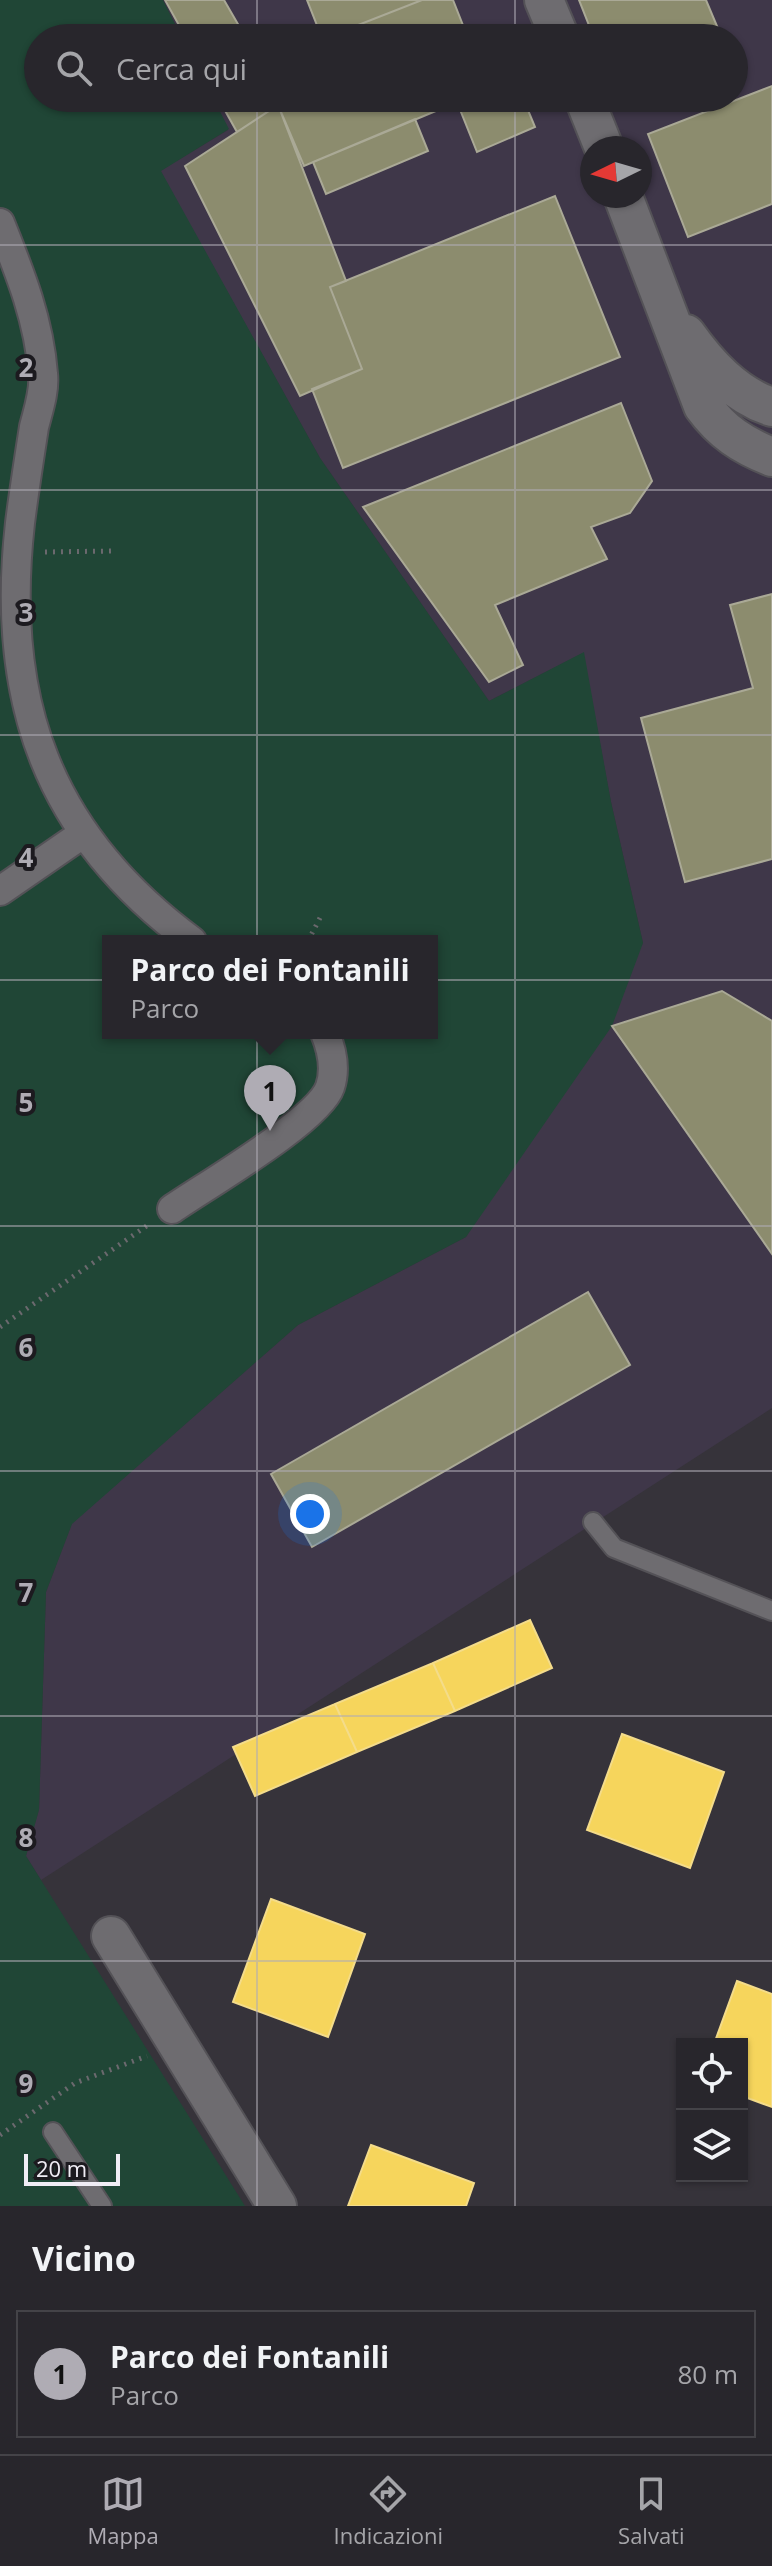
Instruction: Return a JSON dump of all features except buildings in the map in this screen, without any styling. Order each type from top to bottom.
[{"type":"street","points":[[544,0],[554,24]]},
{"type":"street","points":[[590,112],[599,136]]},
{"type":"street","points":[[628,208],[703,406],[719,426],[743,445],[772,457]]},
{"type":"street","points":[[0,223],[33,305],[44,377],[16,552],[13,626],[21,694],[39,756],[84,833],[145,907],[184,935]]},
{"type":"street","points":[[668,309],[717,371],[741,393],[772,407]]},
{"type":"street","points":[[0,891],[84,833]]},
{"type":"street","points":[[172,1209],[308,1115],[329,1089],[333,1051],[328,1039]]},
{"type":"street","points":[[111,1936],[277,2206]]},
{"type":"lane","points":[[593,1522],[614,1548],[772,1611]]},
{"type":"lane","points":[[53,2132],[102,2206]]},
{"type":"path","points":[[16,552],[112,551]]},
{"type":"path","points":[[311,935],[321,916]]},
{"type":"path","points":[[0,1327],[172,1209]]},
{"type":"path","points":[[0,2135],[75,2083],[178,2045]]},
{"type":"shaded area","points":[[163,0],[772,0],[772,1408],[41,1880],[26,1856],[39,1809],[46,1592],[72,1523],[298,1325],[466,1237],[643,943],[611,802],[583,653],[489,701],[320,458],[160,171],[228,130],[220,112],[748,112],[748,24],[175,24]]},
{"type":"green space","points":[[0,0],[163,0],[175,24],[24,24],[24,112],[220,112],[229,129],[161,171],[320,458],[489,701],[584,652],[611,802],[643,943],[612,1026],[466,1237],[298,1325],[72,1524],[46,1592],[39,1810],[26,1856],[245,2206],[0,2206]]},
{"type":"place","name":"Parco dei Fontanili","points":[[270,1131]]}]
